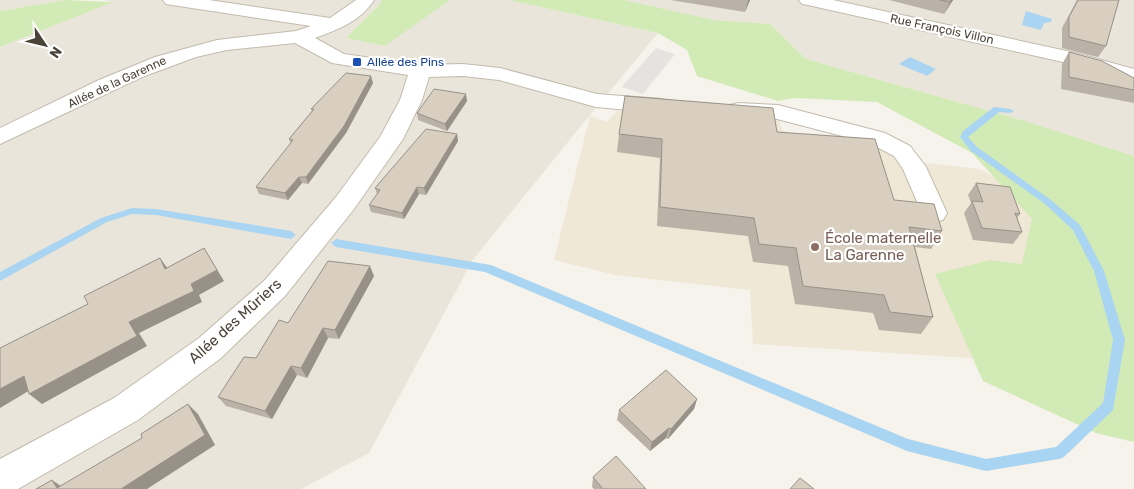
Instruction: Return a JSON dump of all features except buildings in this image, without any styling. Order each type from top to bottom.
[{"type":"street","points":[[172,0],[331,24]]},
{"type":"street","points":[[298,37],[348,16],[363,5],[365,0]]},
{"type":"street","name":"Rue François Villon","points":[[808,0],[1076,59],[1134,75]]},
{"type":"street","points":[[298,37],[339,60],[420,71],[463,70],[500,74],[596,100],[682,107]]},
{"type":"street","name":"Allée de la Garenne","points":[[0,137],[168,57],[218,46],[298,37]]},
{"type":"street","name":"Rue François Villon","points":[[1076,59],[1134,62]]},
{"type":"street","name":"Allée des Mûriers","points":[[0,479],[126,409],[210,348],[275,288],[345,202],[391,139],[411,100],[420,71]]},
{"type":"street","points":[[721,109],[778,112],[877,138],[902,151],[914,167],[934,213]]},
{"type":"shaded area","points":[[0,0],[65,0],[0,11]]},
{"type":"shaded area","points":[[104,0],[381,0],[381,3],[346,38],[384,46],[450,0],[509,0],[658,33],[472,261],[369,453],[301,489],[0,489],[0,47],[112,2]]},
{"type":"shaded area","points":[[624,0],[1134,0],[1134,156],[1025,121],[806,59],[770,24],[714,20]]},
{"type":"shaded area","points":[[656,48],[675,54],[643,94],[622,87]]},
{"type":"shaded area","name":"École maternelle La Garenne","points":[[617,111],[779,119],[782,130],[799,137],[801,133],[855,138],[918,162],[979,169],[1038,199],[1089,366],[753,344],[750,290],[615,275],[554,260],[590,116],[607,122]]},
{"type":"green space","points":[[65,0],[113,2],[0,47],[0,11]]},
{"type":"green space","points":[[381,0],[450,0],[385,46],[346,38],[381,3]]},
{"type":"green space","points":[[509,0],[624,0],[714,20],[770,24],[806,59],[1025,121],[1134,156],[1134,442],[1096,433],[983,381],[935,274],[990,260],[1022,264],[1032,219],[972,153],[877,102],[796,98],[778,101],[697,76],[687,50],[658,33]]},
{"type":"water","points":[[1026,11],[1052,19],[1051,22],[1044,23],[1041,30],[1022,25]]},
{"type":"water","points":[[910,57],[936,69],[927,76],[899,64]]},
{"type":"waterway","points":[[336,243],[487,268],[907,445],[986,465],[1059,453],[1109,406],[1119,340],[1099,271],[1077,228],[1048,202],[974,149],[964,137],[966,133],[997,109],[1010,111]]},
{"type":"waterway","points":[[0,277],[104,220],[132,211],[156,212],[291,235]]},
{"type":"place","name":"Allée des Pins","points":[[357,62]]},
{"type":"place","name":"École maternelle La Garenne","points":[[815,247]]}]
